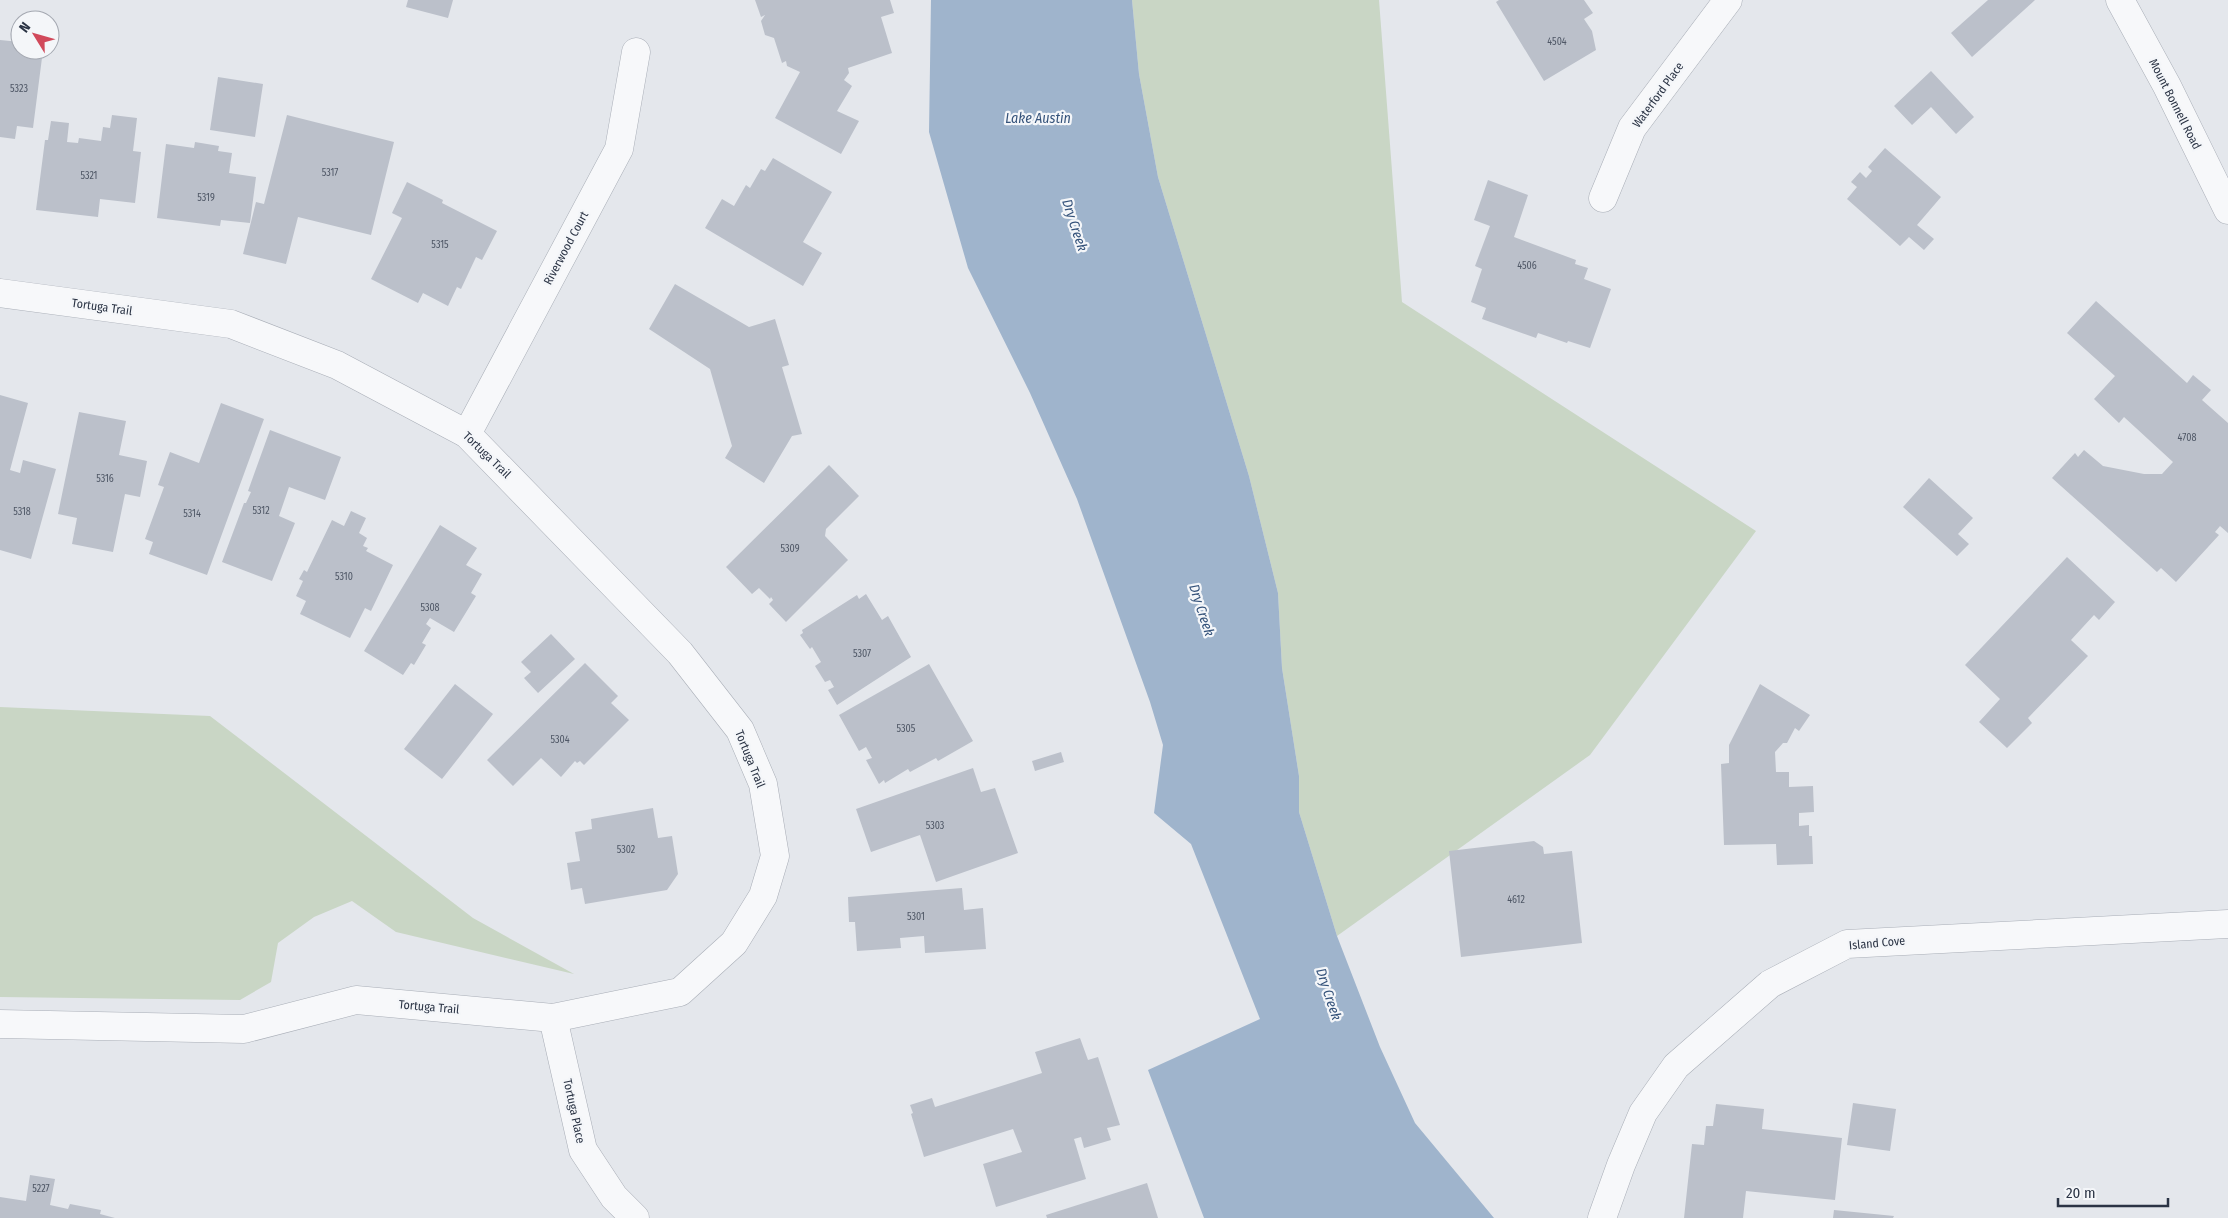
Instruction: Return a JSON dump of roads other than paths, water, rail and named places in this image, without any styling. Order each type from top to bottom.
[{"type":"street","name":"Waterford Place","points":[[1603,198],[1632,128],[1728,0]]},
{"type":"street","name":"Mount Bonnell Road","points":[[2120,0],[2167,86],[2228,210]]},
{"type":"street","name":"Riverwood Court","points":[[467,434],[619,149],[636,52]]},
{"type":"street","name":"Tortuga Trail","points":[[0,293],[231,324],[337,365],[467,434],[680,653],[740,730],[763,784],[776,856],[762,896],[734,943],[680,992],[554,1018],[356,1000],[244,1029],[0,1024]]},
{"type":"street","name":"Island Cove","points":[[1602,1218],[1621,1165],[1643,1113],[1676,1066],[1770,984],[1848,944],[2228,924]]},
{"type":"street","name":"Tortuga Place","points":[[554,1018],[583,1150],[614,1197],[635,1218]]},
{"type":"water","name":"Lake Austin","points":[[931,0],[1132,0],[1139,74],[1158,177],[1249,476],[1278,593],[1282,668],[1299,776],[1299,812],[1337,936],[1380,1047],[1415,1123],[1494,1218],[1204,1218],[1148,1070],[1260,1019],[1191,844],[1154,813],[1163,745],[1150,702],[1077,499],[1030,393],[968,268],[929,132]]},
{"type":"water label","name":"Dry Creek","points":[[1075,225]]},
{"type":"water label","name":"Dry Creek","points":[[1202,610]]},
{"type":"water label","name":"Dry Creek","points":[[1329,994]]}]
